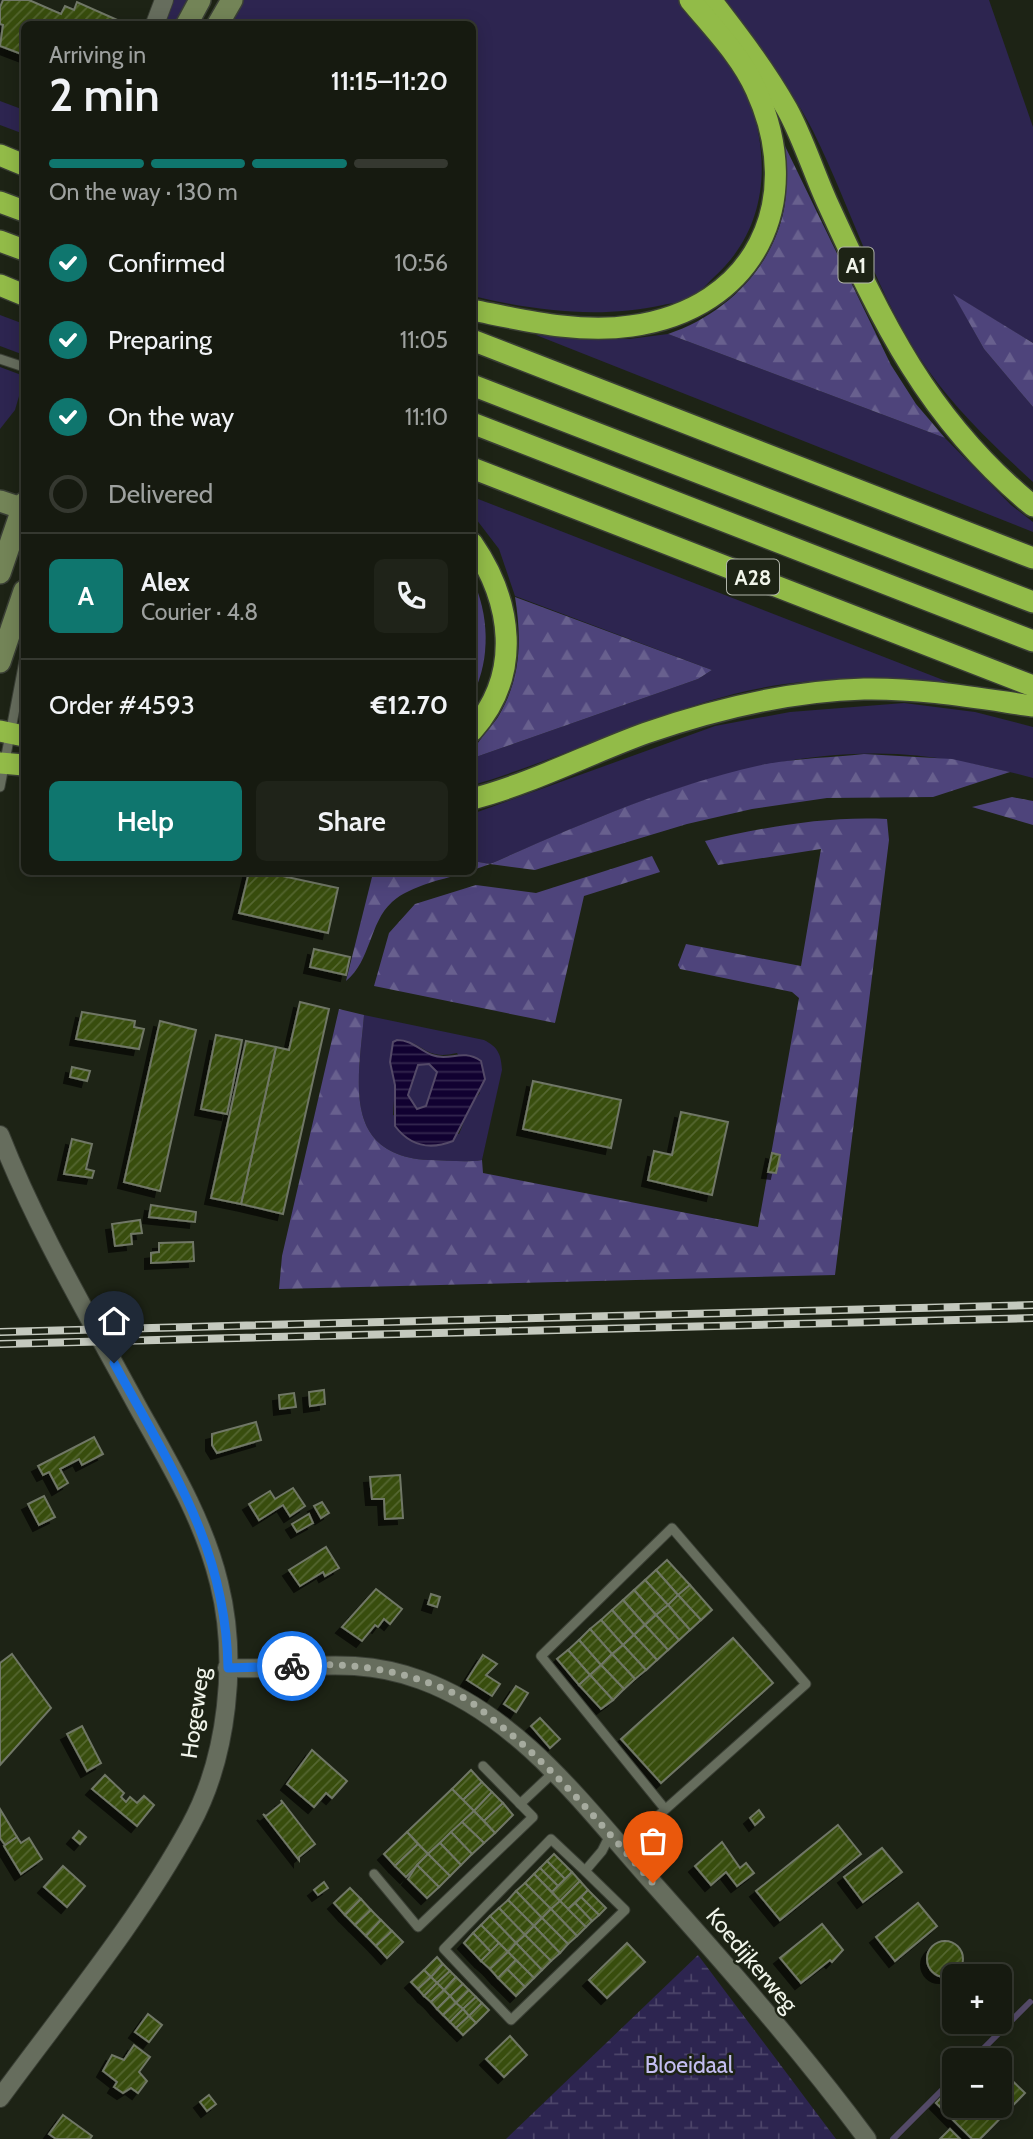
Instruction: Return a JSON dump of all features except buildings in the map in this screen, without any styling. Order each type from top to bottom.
[{"type":"highway","points":[[476,311],[578,327],[629,327],[684,313],[708,301],[730,284],[747,265],[768,227],[774,204],[776,163],[771,129],[756,89],[741,62],[690,0]]},
{"type":"highway","name":"A1","points":[[711,0],[752,53],[788,111],[873,302],[903,358],[967,443],[1002,480],[1033,506]]},
{"type":"highway","points":[[0,155],[21,164]]},
{"type":"highway","points":[[0,202],[21,210]]},
{"type":"highway","points":[[0,241],[21,249]]},
{"type":"highway","points":[[0,285],[21,294]]},
{"type":"highway","points":[[476,342],[1033,558]]},
{"type":"highway","points":[[476,387],[1033,602]]},
{"type":"highway","points":[[476,425],[1033,641]]},
{"type":"highway","name":"A28","points":[[476,470],[1033,686]]},
{"type":"highway","points":[[476,548],[491,570],[502,596],[506,653],[504,674],[494,700],[476,725]]},
{"type":"highway","points":[[476,798],[543,776],[643,734],[692,718],[802,694],[865,689],[907,690],[1033,706]]},
{"type":"main road","points":[[189,21],[200,0]]},
{"type":"main road","points":[[220,21],[232,0]]},
{"type":"main road","points":[[0,501],[21,506]]},
{"type":"main road","points":[[0,573],[21,515]]},
{"type":"main road","points":[[0,662],[21,600]]},
{"type":"street","points":[[156,21],[164,0]]},
{"type":"street","name":"Hogeweg","points":[[0,1135],[32,1211],[188,1499],[206,1539],[220,1584],[227,1632],[228,1668],[223,1727],[211,1773],[191,1825],[144,1900],[0,2098]]},
{"type":"street","name":"Koedijkerweg","points":[[228,1668],[330,1663],[375,1668],[419,1679],[465,1698],[538,1755],[554,1772],[715,1952],[867,2139]]},
{"type":"lane","points":[[0,359],[21,366]]},
{"type":"lane","points":[[0,787],[10,764],[11,733],[21,678]]},
{"type":"lane","points":[[585,1871],[602,1851],[666,1809],[806,1685],[672,1528],[541,1656],[666,1809]]},
{"type":"lane","points":[[374,1874],[418,1927],[533,1817],[482,1766]]},
{"type":"lane","points":[[520,1804],[554,1772]]},
{"type":"lane","points":[[551,1839],[585,1871],[625,1910],[511,2020],[444,1949],[551,1839]]},
{"type":"green space","points":[[172,0],[188,0],[177,21],[164,21]]},
{"type":"green space","points":[[240,0],[683,0],[729,61],[750,102],[761,150],[762,174],[753,219],[744,240],[730,260],[698,292],[683,301],[615,312],[591,312],[520,306],[476,297],[476,21],[227,21]]},
{"type":"green space","points":[[723,0],[989,0],[1033,127],[1033,343],[954,295],[984,349],[1033,407],[1033,482],[964,414],[928,370],[879,283],[804,114]]},
{"type":"green space","points":[[0,101],[21,109],[21,133],[0,125]]},
{"type":"green space","points":[[784,144],[891,365],[916,404],[945,438],[668,334],[689,326],[727,302],[757,270],[769,251],[784,209]]},
{"type":"green space","points":[[953,294],[1033,343],[1033,407],[984,349]]},
{"type":"green space","points":[[0,315],[21,323],[21,354],[0,346]]},
{"type":"green space","points":[[668,334],[945,438],[1011,505],[1033,522],[1033,532],[536,335],[629,339]]},
{"type":"green space","points":[[0,367],[21,375],[21,389],[15,410],[0,429]]},
{"type":"green space","points":[[476,498],[956,685],[845,679],[760,688],[668,714],[476,784],[476,757],[698,679],[712,670],[515,596],[499,549],[476,519]]},
{"type":"green space","points":[[476,587],[482,606],[486,636],[476,687]]},
{"type":"green space","points":[[515,597],[712,670],[698,679],[476,757],[478,742],[506,703],[518,659],[519,629]]},
{"type":"green space","points":[[904,703],[975,712],[1033,727],[1033,778],[932,757],[897,754],[844,754],[791,760],[688,785],[587,822],[490,864],[476,862],[476,813],[715,726],[790,712]]},
{"type":"green space","points":[[864,754],[952,759],[1010,772],[933,797],[827,798],[752,809],[687,824],[535,870],[490,864],[655,796],[770,763]]},
{"type":"green space","points":[[1012,797],[1033,801],[1033,825],[972,807]]},
{"type":"green space","points":[[841,819],[887,819],[889,840],[835,1275],[279,1289],[282,1256],[339,1009],[364,1015],[359,1087],[361,1109],[368,1129],[381,1144],[400,1155],[429,1160],[482,1160],[483,1173],[758,1227],[799,998],[792,992],[680,969],[678,965],[686,944],[801,966],[821,849],[718,865],[705,841],[795,824]]},
{"type":"green space","points":[[652,856],[660,872],[584,896],[555,1023],[374,986],[389,933],[415,904],[476,885],[536,893]]},
{"type":"green space","points":[[476,862],[490,864],[476,869]]},
{"type":"green space","points":[[361,875],[457,875],[418,887],[392,902],[379,920],[360,963],[346,981],[372,877]]},
{"type":"green space","points":[[364,1015],[484,1040],[496,1048],[502,1070],[482,1160],[429,1160],[400,1155],[381,1144],[368,1129],[361,1109],[359,1087]],"holes":[[[397,1040],[406,1041],[430,1053],[457,1053],[480,1093],[471,1104],[459,1134],[393,1115],[395,1085],[391,1051]]]},
{"type":"green space","points":[[429,1064],[437,1071],[426,1106],[417,1109],[407,1095],[418,1065]]},
{"type":"green space","name":"Bloeidaal","points":[[698,1955],[836,2139],[506,2139]]},
{"type":"shaded area","points":[[393,1042],[407,1042],[438,1057],[462,1055],[481,1061],[485,1079],[453,1141],[436,1145],[421,1144],[407,1138],[395,1126],[395,1085],[390,1062]],"holes":[[[429,1064],[437,1072],[426,1106],[417,1109],[408,1095],[418,1065]]]},
{"type":"waterway","points":[[984,2048],[1030,2002]]},
{"type":"waterway","points":[[893,2139],[942,2090]]},
{"type":"railway","points":[[0,1332],[1033,1305]]},
{"type":"railway","points":[[0,1344],[1033,1318]]},
{"type":"way so far","points":[[292,1666],[330,1663],[375,1668],[419,1679],[465,1698],[538,1755],[653,1883]]},
{"type":"route","points":[[114,1363],[188,1499],[206,1539],[220,1584],[227,1632],[228,1668],[292,1666]]}]
